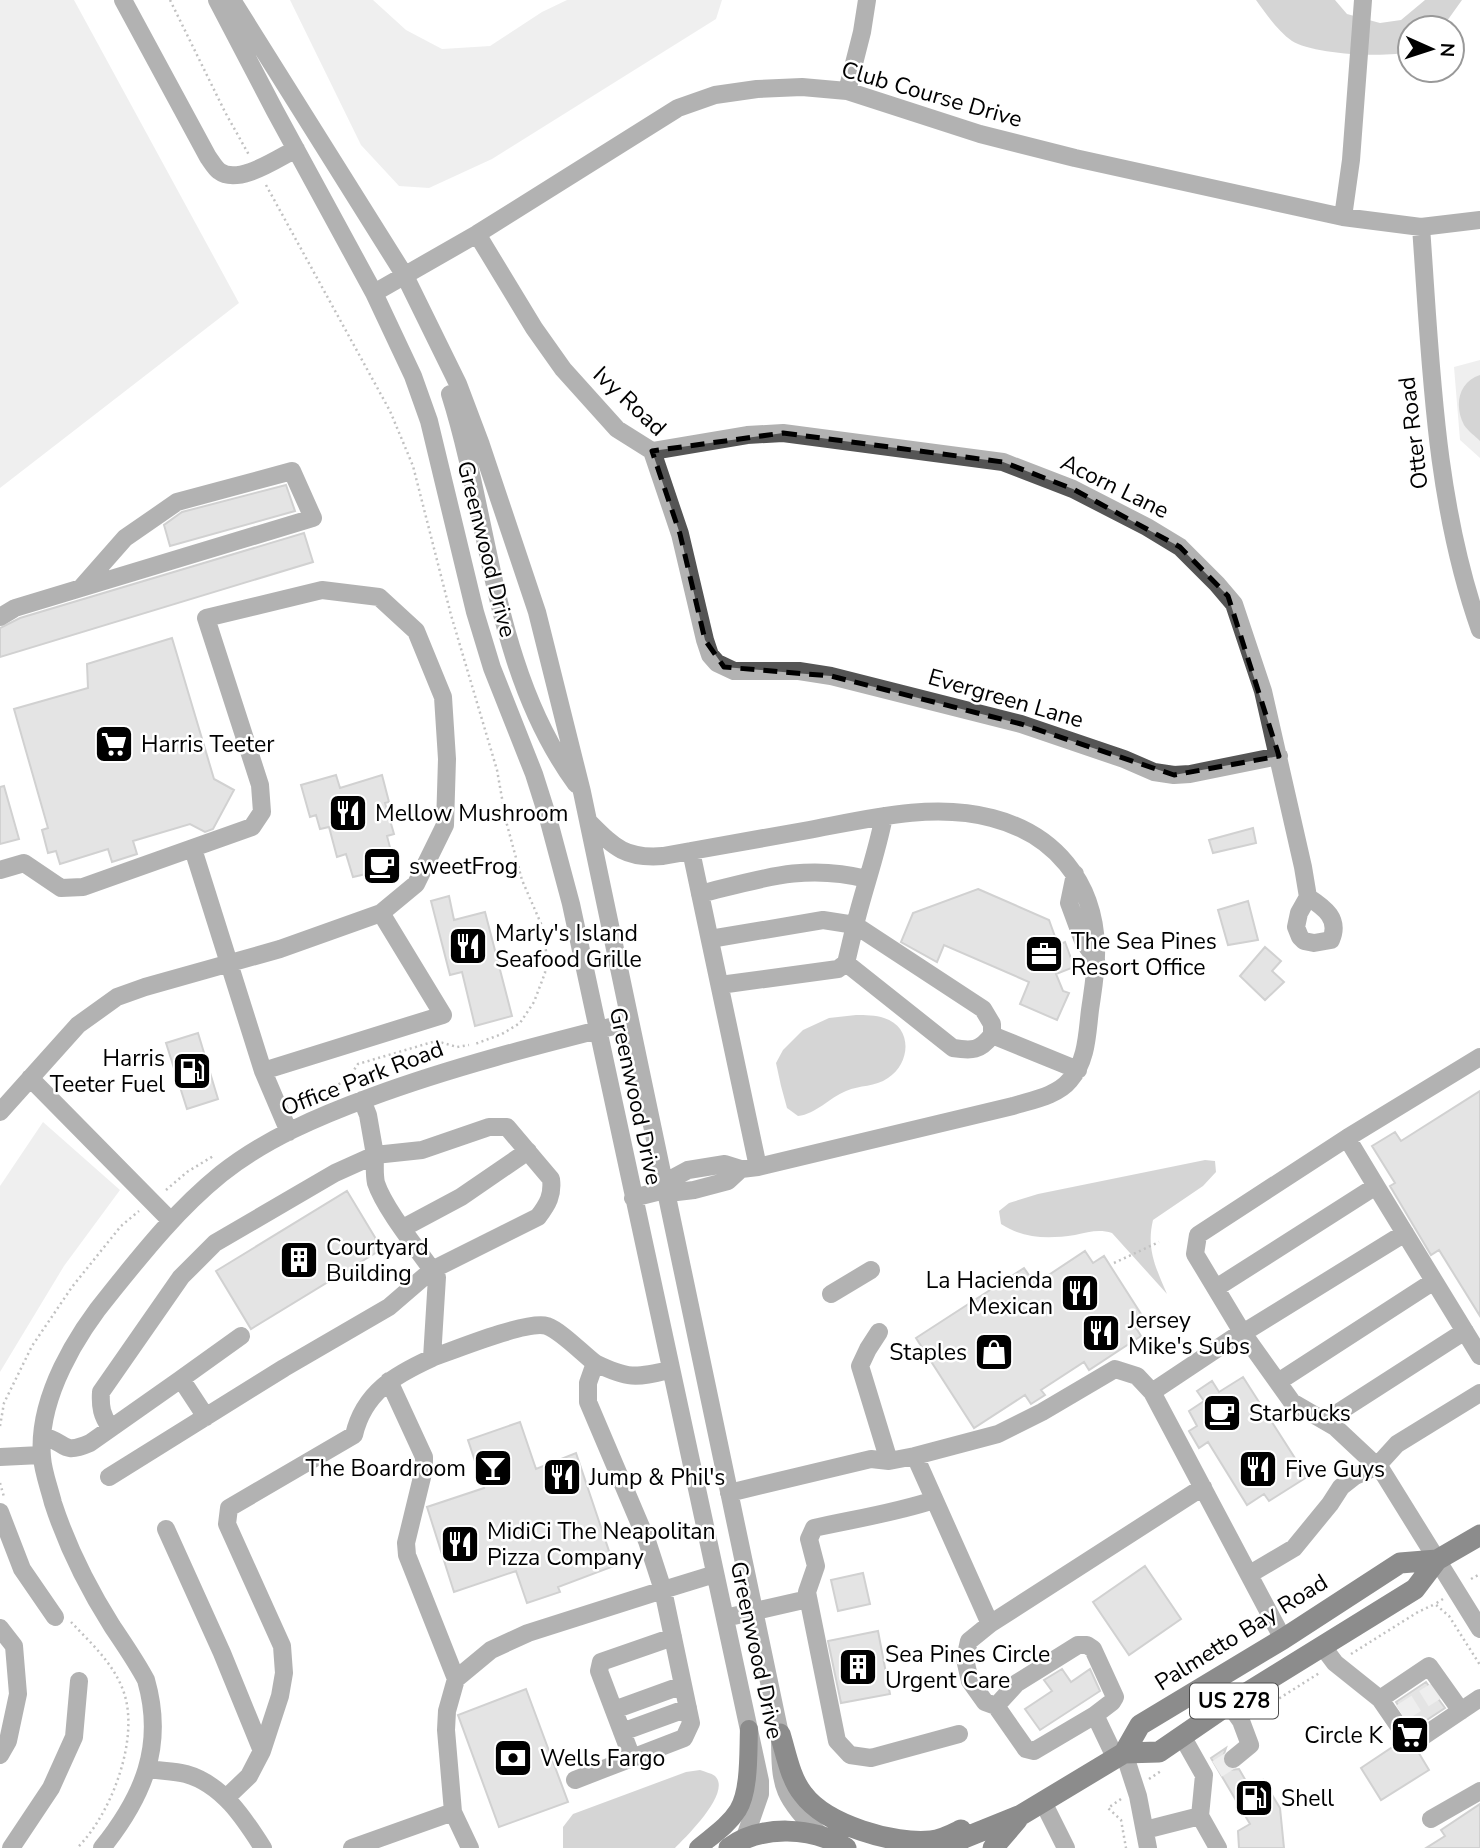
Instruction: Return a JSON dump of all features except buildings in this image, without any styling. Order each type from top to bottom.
[{"type":"highway","name":"Palmetto Bay Road","points":[[1021,1815],[1120,1756],[1158,1752],[1229,1704],[1415,1589],[1437,1560],[1480,1535]]},
{"type":"highway","name":"Palmetto Bay Road","points":[[1120,1756],[1140,1724],[1283,1639],[1400,1563],[1437,1560]]},
{"type":"highway","points":[[780,1734],[795,1782],[802,1793],[828,1814],[863,1830],[904,1841],[932,1841],[968,1827],[1021,1815]]},
{"type":"highway","points":[[993,1848],[1021,1815]]},
{"type":"highway","name":"US 278","points":[[948,1848],[964,1838],[1021,1815]]},
{"type":"highway","name":"US 278","points":[[984,1848],[1021,1815]]},
{"type":"highway","points":[[737,1844],[761,1834],[792,1831],[822,1837],[846,1848]]},
{"type":"main road","points":[[698,1848],[724,1826],[740,1807],[746,1789],[749,1729]]},
{"type":"street","points":[[123,0],[202,146],[219,171],[232,176],[243,175],[296,149]]},
{"type":"street","name":"Greenwood Drive","points":[[217,0],[398,340],[429,421],[492,668],[534,774],[564,875],[760,1781],[760,1794],[737,1844]]},
{"type":"street","name":"Greenwood Drive","points":[[232,0],[405,276],[458,384],[533,600],[589,821],[780,1734],[780,1773],[785,1792],[793,1805],[822,1837]]},
{"type":"street","points":[[847,91],[867,0]]},
{"type":"street","points":[[1343,217],[1351,160],[1362,6]]},
{"type":"street","name":"Club Course Drive","points":[[374,293],[477,234],[678,108],[715,95],[757,89],[802,87],[847,91],[994,138],[1343,217],[1421,227],[1480,220]]},
{"type":"street","name":"Otter Road","points":[[1421,227],[1430,362],[1442,476],[1461,567],[1480,630]]},
{"type":"street","name":"Ivy Road","points":[[477,234],[527,318],[563,369],[617,429],[652,452],[680,534],[705,640],[710,655],[717,663]]},
{"type":"street","name":"Greenwood Drive","points":[[433,337],[455,408],[514,657],[542,728],[562,764],[582,792]]},
{"type":"street","name":"Acorn Lane","points":[[652,452],[747,435],[783,433],[1003,462],[1073,489],[1180,547],[1234,604],[1263,691],[1308,897]]},
{"type":"street","points":[[0,617],[15,608],[313,518],[292,471],[177,502],[125,538],[81,588]]},
{"type":"street","points":[[0,870],[24,863],[61,888],[83,887],[251,827],[262,812],[260,785],[206,618],[323,590],[379,597],[416,631],[443,697],[447,759],[445,825],[416,884],[381,913],[280,949],[145,987],[117,998],[78,1025],[0,1112]]},
{"type":"street","name":"Evergreen Lane","points":[[717,663],[734,671],[799,671],[831,676],[944,704],[1021,724],[1154,772],[1190,774],[1279,756]]},
{"type":"street","points":[[589,821],[614,846],[643,858],[884,816],[947,812],[991,817],[1028,830],[1060,853],[1075,874],[1091,911],[1096,944],[1084,1053],[1078,1070],[1069,1083],[1052,1094],[1013,1106],[750,1168],[725,1164],[688,1170],[675,1177],[665,1190],[633,1198]]},
{"type":"street","points":[[720,985],[838,969],[846,964],[884,816]]},
{"type":"street","points":[[194,849],[262,1071],[289,1132]]},
{"type":"street","points":[[691,851],[720,985],[750,1168]]},
{"type":"street","points":[[700,894],[804,871],[839,872],[867,879]]},
{"type":"street","points":[[262,1071],[443,1015],[381,913]]},
{"type":"street","points":[[710,939],[822,920],[855,925],[983,1009],[992,1024],[992,1035],[984,1045],[970,1050],[953,1048],[846,964]]},
{"type":"street","name":"Office Park Road","points":[[102,1848],[123,1822],[139,1795],[148,1769],[152,1714],[151,1696],[146,1680],[77,1564],[56,1512],[44,1472],[42,1436],[48,1405],[77,1339],[101,1304],[171,1221],[222,1173],[264,1145],[362,1100],[461,1066],[630,1022]]},
{"type":"street","points":[[992,1035],[1078,1070]]},
{"type":"street","points":[[1480,1057],[1347,1138],[1198,1236],[1195,1254],[1242,1333],[1292,1402],[1335,1427],[1377,1466],[1480,1629]]},
{"type":"street","points":[[30,1079],[171,1221]]},
{"type":"street","points":[[362,1100],[368,1115],[375,1155],[376,1181],[403,1228],[437,1277],[432,1358]]},
{"type":"street","points":[[109,1478],[389,1307],[432,1270],[538,1217],[548,1204],[552,1190],[551,1179],[507,1127],[489,1127],[422,1150],[375,1155],[335,1173],[215,1243],[181,1276],[101,1392],[103,1418],[110,1427]]},
{"type":"street","points":[[1347,1138],[1480,1356]]},
{"type":"street","points":[[403,1228],[461,1197],[527,1151]]},
{"type":"street","points":[[1216,1288],[1376,1186]]},
{"type":"street","points":[[1152,1392],[1405,1233]]},
{"type":"street","points":[[831,1294],[872,1270]]},
{"type":"street","points":[[1278,1382],[1434,1281]]},
{"type":"street","points":[[226,1798],[249,1776],[262,1751],[280,1696],[284,1672],[282,1646],[227,1524],[229,1508],[354,1435],[358,1421],[375,1394],[397,1374],[474,1342],[537,1324],[551,1327],[594,1363],[628,1377],[670,1370]]},
{"type":"street","points":[[1325,1421],[1465,1331]]},
{"type":"street","points":[[879,1332],[860,1366],[890,1461]]},
{"type":"street","points":[[42,1436],[74,1450],[90,1443],[241,1336]]},
{"type":"street","points":[[575,1780],[684,1738],[691,1723],[663,1590],[647,1541],[588,1402],[588,1383],[594,1363]]},
{"type":"street","points":[[729,1493],[871,1459],[890,1461],[915,1456],[998,1434],[1042,1412],[1115,1369],[1137,1376],[1152,1392],[1283,1639]]},
{"type":"street","points":[[181,1380],[206,1417]]},
{"type":"street","points":[[389,1381],[424,1457],[424,1469],[406,1543],[407,1556],[456,1679]]},
{"type":"street","points":[[1250,1574],[1294,1548],[1341,1487],[1355,1476],[1377,1466],[1397,1444],[1480,1393]]},
{"type":"street","points":[[0,1457],[41,1455]]},
{"type":"street","points":[[915,1456],[990,1624]]},
{"type":"street","points":[[996,1706],[1017,1683],[1078,1644],[1093,1649],[1115,1697],[1112,1702],[1034,1751],[1026,1749],[996,1706],[985,1702],[970,1681],[965,1659],[969,1640],[1203,1487]]},
{"type":"street","points":[[934,1500],[903,1510],[814,1528],[809,1539],[816,1566],[807,1592],[837,1741],[850,1755],[871,1758],[960,1734]]},
{"type":"street","points":[[0,1512],[22,1569],[55,1617]]},
{"type":"street","points":[[166,1529],[222,1653],[262,1751]]},
{"type":"street","points":[[470,1848],[453,1812],[446,1730],[447,1711],[456,1679],[491,1650],[528,1633],[715,1574]]},
{"type":"street","points":[[725,1618],[808,1599]]},
{"type":"street","points":[[0,1628],[15,1646],[18,1694],[8,1741],[0,1755]]},
{"type":"street","points":[[632,1758],[599,1671],[601,1662],[673,1637]]},
{"type":"street","points":[[1323,1647],[1335,1664],[1380,1699],[1398,1721]]},
{"type":"street","points":[[1380,1699],[1429,1666],[1440,1689],[1461,1711]]},
{"type":"street","points":[[0,1842],[11,1848],[51,1788],[74,1737],[79,1681]]},
{"type":"street","points":[[614,1710],[683,1685]]},
{"type":"street","points":[[1419,1739],[1480,1698]]},
{"type":"street","points":[[1229,1704],[1241,1721],[1250,1745],[1233,1759]]},
{"type":"street","points":[[622,1732],[688,1708]]},
{"type":"street","points":[[1095,1714],[1120,1756],[1138,1796],[1148,1848]]},
{"type":"street","points":[[1182,1736],[1210,1772],[1200,1816],[1218,1848]]},
{"type":"street","points":[[148,1769],[186,1774],[206,1783],[226,1798],[246,1821],[258,1846]]},
{"type":"street","points":[[1431,1819],[1480,1791]]},
{"type":"street","points":[[1043,1802],[1066,1848]]},
{"type":"street","points":[[352,1848],[453,1812]]},
{"type":"street","points":[[1145,1830],[1200,1816]]},
{"type":"path","points":[[170,0],[225,112],[390,411],[413,466],[451,615],[497,770],[506,821],[519,870],[542,926],[546,951],[545,973],[534,1002],[520,1023],[502,1034],[457,1047]]},
{"type":"path","points":[[1114,1263],[1159,1242]]},
{"type":"highlighted area","points":[[783,433],[1003,462],[1073,489],[1180,547],[1228,596],[1279,756],[1174,775],[1021,724],[831,676],[724,667],[705,640],[680,534],[652,451]]},
{"type":"shaded area","points":[[0,0],[74,0],[239,303],[0,488]]},
{"type":"shaded area","points":[[290,0],[373,0],[406,30],[442,49],[490,46],[542,12],[567,0],[722,0],[716,19],[492,159],[429,188],[399,186],[361,145]]},
{"type":"shaded area","points":[[1256,0],[1335,0],[1347,14],[1380,23],[1396,21],[1396,54],[1368,55],[1316,49],[1292,41]]},
{"type":"shaded area","points":[[1425,0],[1462,0],[1452,14],[1408,14]]},
{"type":"shaded area","points":[[1480,360],[1480,458],[1460,440],[1454,367]]},
{"type":"shaded area","points":[[1480,375],[1480,441],[1464,425],[1459,403],[1467,383]]},
{"type":"shaded area","points":[[856,1015],[884,1018],[900,1029],[906,1046],[901,1064],[883,1081],[846,1091],[811,1112],[798,1116],[787,1108],[781,1086],[776,1063],[783,1050],[803,1030],[829,1018]]},
{"type":"shaded area","points":[[43,1122],[120,1190],[64,1266],[0,1372],[0,1186]]},
{"type":"shaded area","points":[[1205,1160],[1215,1161],[1216,1172],[1203,1186],[1153,1220],[1151,1249],[1167,1294],[1112,1233],[1098,1231],[1036,1237],[1018,1233],[1001,1224],[999,1211],[1009,1203],[1038,1194]]},
{"type":"shaded area","points":[[700,1770],[715,1776],[719,1783],[718,1792],[706,1814],[675,1848],[563,1848],[563,1827],[573,1814],[686,1772]]},
{"type":"tunnel","points":[[1401,1713],[1436,1691]]},
{"type":"tunnel","points":[[1217,1769],[1233,1759]]},
{"type":"place","name":"Harris Teeter","points":[[114,744]]},
{"type":"place","name":"Mellow Mushroom","points":[[348,813]]},
{"type":"place","name":"sweetFrog","points":[[382,866]]},
{"type":"place","name":"Marly's Island Seafood Grille","points":[[468,946]]},
{"type":"place","name":"The Sea Pines Resort Office","points":[[1044,954]]},
{"type":"place","name":"Harris Teeter Fuel","points":[[192,1071]]},
{"type":"place","name":"Courtyard Building","points":[[299,1260]]},
{"type":"place","name":"La Hacienda Mexican","points":[[1080,1293]]},
{"type":"place","name":"Jersey Mike's Subs","points":[[1101,1333]]},
{"type":"place","name":"Staples","points":[[994,1352]]},
{"type":"place","name":"Starbucks","points":[[1222,1413]]},
{"type":"place","name":"The Boardroom","points":[[493,1468]]},
{"type":"place","name":"Five Guys","points":[[1258,1469]]},
{"type":"place","name":"Jump & Phil's","points":[[562,1477]]},
{"type":"place","name":"MidiCi The Neapolitan Pizza Company","points":[[460,1544]]},
{"type":"place","name":"Sea Pines Circle Urgent Care","points":[[858,1667]]},
{"type":"place","name":"Circle K","points":[[1410,1735]]},
{"type":"place","name":"Wells Fargo","points":[[513,1758]]},
{"type":"place","name":"Shell","points":[[1254,1798]]}]
